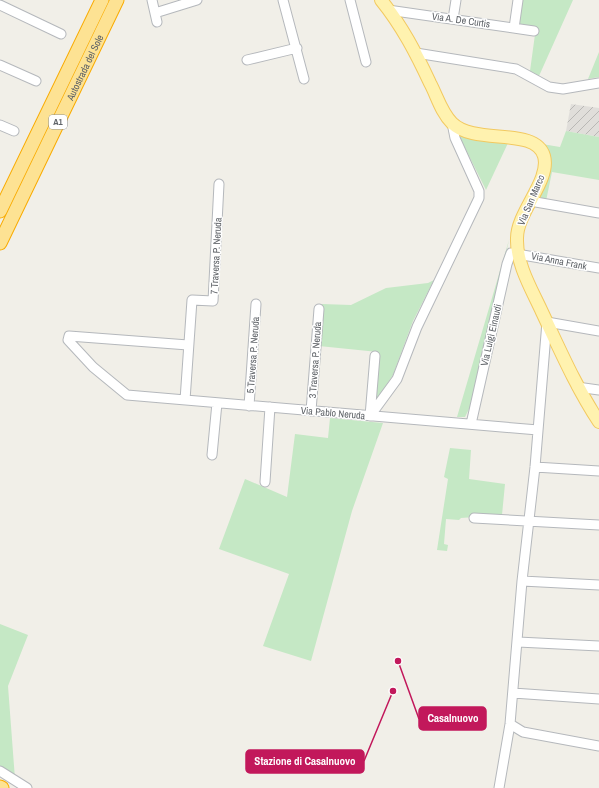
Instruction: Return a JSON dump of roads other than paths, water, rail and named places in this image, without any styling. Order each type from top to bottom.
[{"type":"highway","name":"Autostrada del Sole","points":[[0,211],[102,0]]},
{"type":"highway","name":"Autostrada del Sole","points":[[0,243],[116,0]]},
{"type":"main road","name":"Via San Marco","points":[[384,5],[398,22],[416,53],[444,112],[452,123],[474,135],[526,140],[540,148],[544,156],[543,170],[520,221],[516,237],[518,253],[526,278],[577,387],[599,422]]},
{"type":"street","points":[[152,0],[156,17],[197,0]]},
{"type":"street","points":[[283,0],[304,78]]},
{"type":"street","points":[[350,0],[366,62]]},
{"type":"street","points":[[452,19],[456,0]]},
{"type":"street","points":[[514,28],[518,0]]},
{"type":"street","points":[[0,5],[61,34]]},
{"type":"street","name":"Via A. De Curtis","points":[[384,5],[452,19],[534,31]]},
{"type":"street","points":[[247,60],[296,48]]},
{"type":"street","points":[[416,53],[516,69],[549,87],[563,89],[599,83]]},
{"type":"street","points":[[0,65],[36,81]]},
{"type":"street","points":[[370,416],[397,380],[417,327],[479,198],[479,191],[455,138],[452,123]]},
{"type":"street","points":[[0,125],[14,131]]},
{"type":"street","name":"7 Traversa P. Neruda","points":[[185,400],[192,300],[213,301],[220,184]]},
{"type":"street","points":[[530,201],[599,213]]},
{"type":"street","name":"Via Luigi Einaudi","points":[[471,424],[507,264],[511,253],[518,253]]},
{"type":"street","name":"Via Anna Frank","points":[[518,253],[599,268]]},
{"type":"street","name":"5 Traversa P. Neruda","points":[[249,406],[256,304]]},
{"type":"street","name":"3 Traversa P. Neruda","points":[[311,411],[319,309]]},
{"type":"street","points":[[499,788],[510,724],[522,581],[535,467],[547,322],[599,331]]},
{"type":"street","name":"Via Pablo Neruda","points":[[188,346],[68,336],[68,340],[93,367],[128,395],[538,430]]},
{"type":"street","points":[[370,416],[375,356]]},
{"type":"street","points":[[577,387],[599,390]]},
{"type":"street","points":[[212,455],[217,403]]},
{"type":"street","points":[[265,482],[270,407]]},
{"type":"street","points":[[535,467],[599,471]]},
{"type":"street","points":[[474,518],[599,525]]},
{"type":"street","points":[[522,581],[599,585]]},
{"type":"street","points":[[518,642],[599,646]]},
{"type":"street","points":[[513,693],[599,699]]},
{"type":"street","points":[[510,724],[523,732],[599,746]]},
{"type":"street","points":[[0,771],[27,788]]},
{"type":"place","name":"Casalnuovo","points":[[398,661]]},
{"type":"place","name":"Stazione di Casalnuovo","points":[[393,691]]}]
